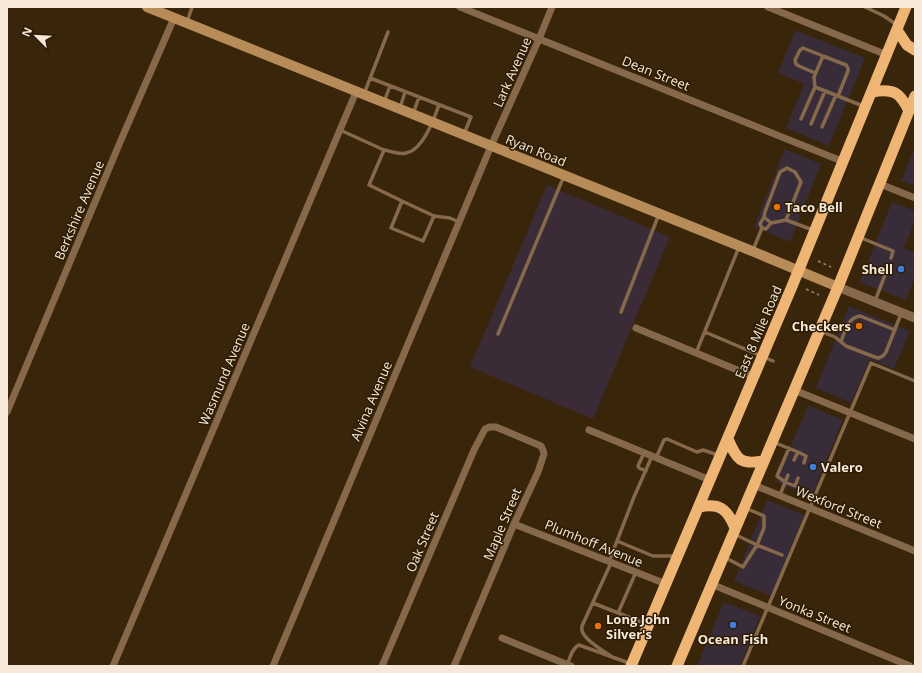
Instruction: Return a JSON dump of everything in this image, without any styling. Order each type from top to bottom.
[{"type":"highway","name":"East 8 Mile Road","points":[[631,665],[754,377],[768,359],[799,270],[906,7]]},
{"type":"highway","points":[[898,28],[907,45],[915,50]]},
{"type":"highway","points":[[872,92],[887,90],[896,94],[905,102],[909,111]]},
{"type":"highway","points":[[676,666],[838,287],[915,96]]},
{"type":"highway","points":[[728,439],[736,456],[744,462],[749,463],[764,461]]},
{"type":"highway","points":[[698,507],[714,505],[723,509],[732,519],[734,531]]},
{"type":"main road","name":"Ryan Road","points":[[147,7],[753,251],[838,287]]},
{"type":"street","name":"Dean Street","points":[[460,7],[844,162]]},
{"type":"street","name":"Lark Avenue","points":[[491,146],[552,7]]},
{"type":"street","points":[[768,7],[887,55]]},
{"type":"street","name":"Berkshire Avenue","points":[[7,412],[174,18]]},
{"type":"street","name":"Wasmund Avenue","points":[[113,666],[340,130],[360,93]]},
{"type":"street","name":"Alvina Avenue","points":[[273,666],[491,146]]},
{"type":"street","points":[[880,184],[915,198]]},
{"type":"street","name":"Ryan Road","points":[[838,287],[915,318]]},
{"type":"street","points":[[636,328],[754,377]]},
{"type":"street","points":[[794,390],[915,439]]},
{"type":"street","name":"Maple Street","points":[[454,666],[514,524],[538,472],[544,454],[541,446],[496,427],[485,429]]},
{"type":"street","name":"Oak Street","points":[[382,666],[474,450],[485,429]]},
{"type":"street","points":[[589,430],[710,480]]},
{"type":"street","name":"Wexford Street","points":[[754,485],[915,551]]},
{"type":"street","name":"Plumhoff Avenue","points":[[514,524],[666,584]]},
{"type":"street","name":"Yonka Street","points":[[711,584],[910,666]]},
{"type":"street","points":[[502,638],[566,665]]},
{"type":"lane","points":[[186,23],[192,7]]},
{"type":"lane","points":[[868,8],[884,16],[898,28]]},
{"type":"lane","points":[[360,93],[370,78],[388,32]]},
{"type":"lane","points":[[816,72],[796,64],[795,60],[800,50],[803,48],[846,65],[848,68],[837,96],[822,127]]},
{"type":"lane","points":[[801,119],[815,87],[814,77],[822,56]]},
{"type":"lane","points":[[370,78],[471,117],[463,135]]},
{"type":"lane","points":[[384,103],[390,86]]},
{"type":"lane","points":[[815,87],[866,107]]},
{"type":"lane","points":[[811,124],[825,91]]},
{"type":"lane","points":[[399,109],[405,92]]},
{"type":"lane","points":[[413,115],[419,97]]},
{"type":"lane","points":[[340,130],[384,150],[400,154],[408,153],[414,150],[426,135],[440,105]]},
{"type":"lane","points":[[384,150],[369,185],[434,216],[450,218],[459,222]]},
{"type":"lane","points":[[753,251],[762,228],[760,224],[764,217],[780,172],[787,168],[795,172],[801,182],[786,220]]},
{"type":"lane","points":[[498,334],[564,175]]},
{"type":"lane","points":[[402,201],[391,228],[423,241],[434,216]]},
{"type":"lane","points":[[621,312],[660,214]]},
{"type":"lane","points":[[764,217],[771,223]]},
{"type":"lane","points":[[762,228],[766,229],[771,223],[786,220],[816,231]]},
{"type":"lane","points":[[858,236],[893,251],[891,258]]},
{"type":"lane","points":[[696,353],[740,246]]},
{"type":"lane","points":[[875,301],[884,275]]},
{"type":"lane","points":[[819,331],[835,337],[846,346],[878,358],[884,355],[902,312]]},
{"type":"lane","points":[[841,342],[848,323],[856,316],[860,316],[895,330]]},
{"type":"lane","points":[[705,332],[768,359]]},
{"type":"lane","points":[[743,666],[871,363],[915,381]]},
{"type":"lane","points":[[614,658],[587,639],[583,633],[582,626],[610,562],[634,497],[646,471],[664,440],[667,439],[697,452],[704,450],[720,456]]},
{"type":"lane","points":[[772,442],[806,456],[804,464]]},
{"type":"lane","points":[[789,448],[777,476],[785,482],[795,486],[798,478]]},
{"type":"lane","points":[[794,460],[798,452]]},
{"type":"lane","points":[[644,453],[638,466],[646,471]]},
{"type":"lane","points":[[780,495],[788,475]]},
{"type":"lane","points":[[723,557],[743,567],[757,545],[764,528],[764,516],[744,507]]},
{"type":"lane","points":[[734,531],[757,545],[782,555]]},
{"type":"lane","points":[[617,541],[653,556],[678,556]]},
{"type":"lane","points":[[618,613],[636,572]]},
{"type":"lane","points":[[593,603],[648,625]]},
{"type":"lane","points":[[566,665],[574,648],[579,645],[631,665]]},
{"type":"path","points":[[818,261],[830,267]]},
{"type":"path","points":[[806,290],[819,295]]},
{"type":"shaded area","points":[[795,30],[865,58],[829,146],[786,128],[804,84],[778,73]]},
{"type":"shaded area","points":[[915,147],[915,186],[901,181]]},
{"type":"shaded area","points":[[785,149],[821,164],[790,242],[754,227]]},
{"type":"shaded area","points":[[547,185],[670,237],[593,419],[470,367]]},
{"type":"shaded area","points":[[892,202],[915,211],[915,220],[904,248],[915,253],[915,277],[906,300],[860,282]]},
{"type":"shaded area","points":[[849,306],[910,331],[894,369],[870,359],[851,403],[816,388]]},
{"type":"shaded area","points":[[808,405],[843,420],[811,497],[776,482]]},
{"type":"shaded area","points":[[767,500],[804,515],[771,596],[734,581]]},
{"type":"shaded area","points":[[724,602],[760,616],[740,666],[697,666]]},
{"type":"place","name":"Taco Bell","points":[[777,207]]},
{"type":"place","name":"Shell","points":[[901,269]]},
{"type":"place","name":"Checkers","points":[[859,326]]},
{"type":"place","name":"Valero","points":[[813,467]]},
{"type":"place","name":"Ocean Fish","points":[[733,625]]},
{"type":"place","name":"Long John Silver's","points":[[598,626]]}]
